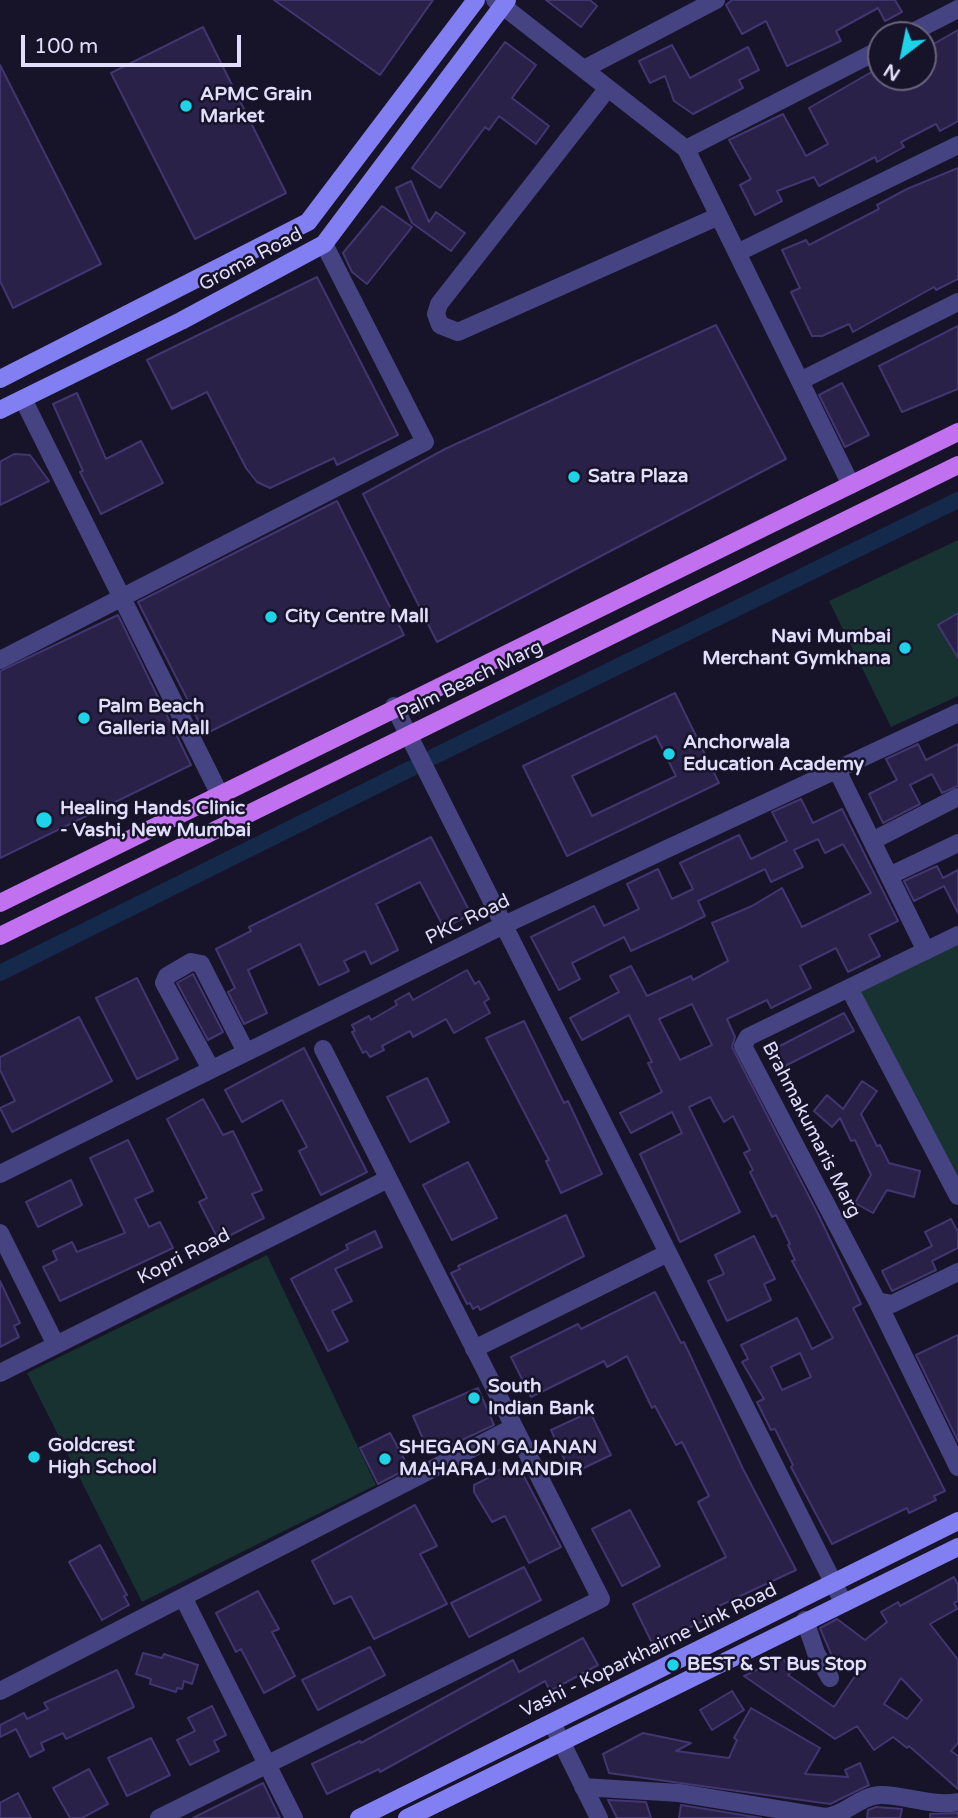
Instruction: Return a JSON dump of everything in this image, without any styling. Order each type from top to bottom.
[{"type":"main road","name":"Groma Road","points":[[0,379],[308,222],[475,0]]},
{"type":"main road","name":"Groma Road","points":[[0,410],[181,321],[324,244],[502,2]]},
{"type":"main road","points":[[170,293],[181,321]]},
{"type":"main road","name":"Palm Beach Marg","points":[[0,903],[394,706],[958,432]]},
{"type":"main road","name":"Palm Beach Marg","points":[[0,936],[958,465]]},
{"type":"main road","name":"Vashi - Koparkhairne Link Road","points":[[359,1818],[958,1521]]},
{"type":"main road","points":[[407,1818],[958,1547]]},
{"type":"street","points":[[584,69],[712,1]]},
{"type":"street","points":[[502,2],[686,149],[851,485]]},
{"type":"street","points":[[934,21],[958,9]]},
{"type":"street","points":[[686,149],[867,55]]},
{"type":"street","points":[[608,88],[439,304],[436,314],[440,325],[458,332],[719,216]]},
{"type":"street","points":[[737,253],[958,145]]},
{"type":"street","points":[[0,660],[425,442],[324,244]]},
{"type":"street","points":[[800,381],[958,302]]},
{"type":"street","points":[[23,399],[219,793]]},
{"type":"street","points":[[394,706],[843,1602]]},
{"type":"street","name":"PKC Road","points":[[0,1174],[504,925],[958,713]]},
{"type":"street","points":[[837,770],[926,951]]},
{"type":"street","points":[[872,841],[958,797]]},
{"type":"street","points":[[889,876],[958,843]]},
{"type":"street","name":"Brahmakumaris Marg","points":[[958,935],[748,1037],[743,1051],[877,1301],[958,1467]]},
{"type":"street","points":[[211,1069],[164,983],[167,976],[191,962],[201,964],[246,1052]]},
{"type":"street","points":[[849,988],[958,1196]]},
{"type":"street","points":[[159,1818],[601,1599],[323,1049]]},
{"type":"street","name":"Kopri Road","points":[[0,1373],[388,1179]]},
{"type":"street","points":[[0,1233],[56,1345]]},
{"type":"street","points":[[474,1349],[668,1253]]},
{"type":"street","points":[[877,1301],[892,1304],[958,1272]]},
{"type":"street","points":[[0,1691],[514,1427]]},
{"type":"street","points":[[183,1597],[294,1818]]},
{"type":"street","points":[[805,1620],[816,1653],[830,1678]]},
{"type":"street","points":[[552,1723],[599,1818]]},
{"type":"street","points":[[583,1787],[679,1793],[825,1817],[843,1813],[867,1799],[881,1795],[958,1802]]},
{"type":"green space","name":"Navi Mumbai Merchant Gymkhana","points":[[958,540],[958,696],[891,727],[829,601]]},
{"type":"green space","points":[[958,935],[958,1196],[849,988]]},
{"type":"green space","points":[[267,1255],[376,1485],[142,1602],[27,1373]]},
{"type":"building","points":[[274,0],[433,0],[380,75]]},
{"type":"building","points":[[546,0],[590,0],[597,6],[581,27]]},
{"type":"building","points":[[732,0],[895,0],[902,12],[885,21],[878,8],[836,31],[841,41],[787,66],[766,21],[742,34],[726,5]]},
{"type":"building","points":[[203,27],[286,193],[195,239],[111,73]]},
{"type":"building","points":[[958,30],[958,121],[940,131],[936,124],[901,142],[904,147],[877,162],[875,157],[819,186],[814,177],[777,191],[782,201],[755,215],[740,185],[751,179],[729,140],[783,114],[806,156],[828,144],[809,108],[867,75],[867,91],[937,91],[937,42]]},
{"type":"building","points":[[505,42],[536,65],[512,98],[549,126],[536,144],[499,116],[489,130],[485,127],[440,188],[412,168]]},
{"type":"building","points":[[672,45],[690,78],[748,47],[759,70],[739,80],[743,88],[693,114],[674,101],[665,76],[650,83],[639,61]]},
{"type":"building","points":[[0,65],[101,264],[13,308],[0,281]]},
{"type":"building","points":[[958,168],[958,279],[936,290],[934,287],[853,332],[849,324],[822,336],[812,336],[791,292],[800,288],[782,250],[806,240],[809,245],[879,209],[877,205],[907,189]]},
{"type":"building","points":[[411,181],[429,222],[436,212],[465,233],[451,251],[412,223],[396,188]]},
{"type":"building","points":[[382,206],[412,227],[367,284],[352,272],[343,253]]},
{"type":"building","points":[[317,277],[398,435],[337,465],[334,458],[270,488],[257,482],[246,468],[207,392],[172,409],[147,360]]},
{"type":"building","name":"Satra Plaza","points":[[716,325],[786,459],[437,642],[363,494],[445,449]]},
{"type":"building","points":[[958,326],[958,389],[902,412],[879,366]]},
{"type":"building","points":[[842,383],[869,435],[845,447],[819,395]]},
{"type":"building","points":[[77,393],[106,459],[141,441],[163,483],[101,514],[80,472],[83,471],[53,404]]},
{"type":"building","points":[[14,454],[30,455],[49,481],[0,505],[0,462]]},
{"type":"building","name":"City Centre Mall","points":[[337,501],[404,635],[205,734],[138,602]]},
{"type":"building","points":[[958,613],[958,658],[938,625]]},
{"type":"building","name":"Palm Beach Galleria Mall","points":[[118,615],[191,765],[0,858],[0,671]]},
{"type":"building","points":[[675,693],[719,783],[567,856],[523,766]],"holes":[[[656,736],[676,776],[592,816],[572,776]]]},
{"type":"building","points":[[918,744],[926,760],[958,744],[958,786],[942,793],[932,774],[910,785],[920,804],[883,823],[869,794],[897,780],[886,759]]},
{"type":"building","points":[[801,799],[813,823],[842,809],[898,921],[869,935],[880,956],[848,972],[836,948],[800,966],[811,988],[771,1008],[767,1000],[727,1019],[735,1037],[732,1047],[818,1214],[861,1304],[853,1308],[945,1491],[934,1496],[936,1500],[909,1513],[907,1508],[832,1544],[791,1467],[793,1465],[775,1429],[771,1430],[757,1402],[764,1399],[742,1362],[748,1359],[741,1345],[797,1318],[812,1349],[833,1338],[792,1261],[795,1260],[788,1245],[790,1244],[776,1215],[772,1217],[750,1172],[753,1170],[744,1153],[750,1150],[733,1116],[724,1122],[710,1097],[689,1107],[740,1212],[680,1242],[640,1154],[682,1133],[672,1112],[631,1133],[620,1113],[662,1092],[648,1063],[652,1062],[629,1015],[582,1040],[570,1018],[619,992],[610,976],[631,966],[647,996],[691,976],[693,980],[728,961],[712,923],[752,906],[782,888],[802,927],[871,893],[843,844],[825,853],[818,839],[794,850],[803,867],[771,882],[765,869],[698,901],[705,916],[681,928],[631,951],[624,937],[572,963],[580,979],[559,990],[531,937],[594,906],[604,926],[639,909],[627,884],[658,869],[672,899],[693,889],[680,863],[739,835],[751,859],[787,841],[772,812]],"holes":[[[692,1004],[712,1045],[680,1060],[659,1019]],[[800,1353],[811,1377],[782,1390],[771,1367]]]},
{"type":"building","points":[[431,837],[471,914],[444,928],[420,882],[376,904],[398,950],[371,964],[365,951],[344,961],[349,971],[319,985],[300,944],[248,970],[267,1013],[244,1024],[228,992],[235,988],[216,949],[251,931],[249,927]]},
{"type":"building","points":[[937,866],[943,878],[958,870],[958,913],[944,886],[914,901],[904,881]]},
{"type":"building","points":[[467,970],[475,984],[479,981],[489,999],[484,1002],[490,1013],[454,1033],[446,1019],[413,1037],[410,1031],[382,1046],[384,1050],[370,1057],[366,1051],[363,1053],[352,1032],[355,1031],[352,1025],[369,1016],[371,1020],[397,1005],[395,1001],[409,993],[413,1000]]},
{"type":"building","points":[[193,974],[223,1032],[208,1040],[177,983]]},
{"type":"building","points":[[137,978],[178,1059],[137,1079],[96,998]]},
{"type":"building","points":[[844,1013],[854,1031],[779,1069],[770,1051]]},
{"type":"building","points":[[79,1017],[112,1081],[12,1132],[0,1108],[15,1101],[0,1070],[0,1057]]},
{"type":"building","points":[[524,1021],[564,1103],[568,1101],[602,1174],[561,1193],[546,1161],[549,1160],[486,1038]]},
{"type":"building","points":[[304,1048],[367,1172],[321,1195],[299,1151],[307,1147],[282,1100],[242,1122],[225,1090]]},
{"type":"building","points":[[427,1078],[449,1122],[410,1142],[387,1097]]},
{"type":"building","points":[[862,1081],[877,1091],[861,1114],[877,1146],[880,1145],[889,1163],[920,1171],[914,1197],[887,1190],[873,1213],[855,1203],[871,1175],[855,1140],[851,1141],[840,1118],[832,1127],[814,1111],[827,1095],[843,1109]]},
{"type":"building","points":[[203,1099],[223,1135],[233,1131],[262,1190],[252,1194],[264,1218],[219,1241],[199,1202],[207,1198],[167,1119]]},
{"type":"building","points":[[128,1140],[153,1191],[135,1199],[149,1227],[160,1222],[173,1248],[60,1301],[43,1267],[57,1260],[53,1251],[72,1242],[77,1252],[125,1233],[90,1158]]},
{"type":"building","points":[[468,1162],[497,1218],[452,1240],[423,1185]]},
{"type":"building","points":[[71,1180],[82,1205],[38,1227],[26,1202]]},
{"type":"building","points":[[566,1215],[584,1256],[480,1310],[478,1306],[473,1309],[470,1303],[467,1304],[451,1273],[460,1269],[458,1266]]},
{"type":"building","points":[[951,1219],[958,1232],[958,1248],[932,1261],[936,1270],[892,1291],[882,1271],[932,1246],[925,1232]]},
{"type":"building","points":[[375,1231],[382,1247],[335,1269],[352,1301],[332,1311],[348,1341],[328,1351],[291,1279],[348,1249],[346,1245]]},
{"type":"building","points":[[754,1236],[775,1279],[764,1284],[771,1300],[727,1321],[708,1281],[724,1274],[715,1255]]},
{"type":"building","points":[[0,1281],[20,1323],[14,1326],[19,1337],[0,1347]]},
{"type":"building","points":[[655,1292],[681,1343],[684,1342],[743,1469],[796,1570],[719,1606],[722,1612],[653,1645],[633,1604],[726,1557],[698,1502],[709,1496],[682,1442],[676,1445],[655,1406],[652,1408],[627,1356],[607,1367],[604,1361],[531,1397],[511,1357],[578,1324],[581,1329]]},
{"type":"building","points":[[958,1335],[958,1441],[916,1355]]},
{"type":"building","points":[[478,1388],[494,1425],[430,1455],[413,1416]]},
{"type":"building","points":[[590,1412],[611,1455],[571,1474],[551,1430]]},
{"type":"building","name":"SHEGAON GAJANAN MAHARAJ MANDIR","points":[[390,1433],[409,1468],[378,1484],[360,1448]]},
{"type":"building","points":[[517,1463],[561,1547],[529,1563],[505,1516],[492,1522],[474,1492],[474,1485],[488,1478],[487,1475]]},
{"type":"building","points":[[415,1505],[437,1546],[420,1554],[447,1604],[374,1639],[351,1596],[334,1604],[312,1561]]},
{"type":"building","points":[[630,1510],[660,1566],[622,1586],[592,1529]]},
{"type":"building","points":[[100,1545],[127,1595],[124,1596],[129,1605],[102,1620],[69,1562]]},
{"type":"building","points":[[524,1567],[541,1600],[469,1637],[451,1603]]},
{"type":"building","points":[[954,1577],[958,1585],[958,1601],[954,1603],[957,1609],[930,1624],[958,1660],[958,1743],[951,1751],[958,1756],[958,1789],[909,1746],[907,1748],[893,1737],[874,1750],[857,1726],[835,1739],[744,1676],[782,1658],[793,1670],[788,1675],[834,1707],[857,1673],[836,1658],[834,1661],[820,1628],[837,1619],[865,1640],[887,1622],[881,1612],[898,1602],[900,1606]],"holes":[[[901,1678],[922,1700],[907,1719],[884,1704]]]},
{"type":"building","points":[[258,1591],[279,1629],[272,1632],[295,1676],[264,1693],[241,1649],[236,1652],[216,1613]]},
{"type":"building","points":[[583,1638],[598,1665],[550,1691],[545,1681],[380,1772],[379,1769],[327,1794],[312,1764],[360,1741],[361,1743],[513,1660],[519,1672]]},
{"type":"building","points":[[370,1647],[385,1675],[318,1710],[302,1680]]},
{"type":"building","points":[[143,1653],[162,1658],[164,1654],[198,1665],[192,1684],[184,1681],[182,1689],[177,1688],[176,1692],[150,1684],[151,1679],[136,1674]]},
{"type":"building","points":[[117,1670],[134,1707],[66,1739],[63,1733],[41,1743],[44,1750],[30,1757],[16,1729],[0,1737],[0,1725],[24,1713],[27,1719],[48,1709],[44,1703]]},
{"type":"building","points":[[732,1691],[744,1710],[712,1730],[700,1710]]},
{"type":"building","points":[[212,1706],[226,1735],[214,1741],[219,1751],[190,1765],[177,1740],[195,1731],[188,1718]]},
{"type":"building","points":[[751,1708],[820,1748],[805,1774],[848,1777],[845,1770],[860,1763],[869,1785],[830,1804],[609,1773],[603,1754],[643,1733],[691,1743],[676,1751],[729,1758],[737,1740],[734,1738]]},
{"type":"building","points":[[151,1738],[170,1775],[127,1796],[108,1758]]},
{"type":"building","points":[[89,1769],[108,1804],[82,1818],[70,1818],[53,1788]]},
{"type":"building","points":[[263,1783],[280,1818],[193,1818]]},
{"type":"building","points":[[18,1793],[31,1818],[0,1818],[0,1803]]},
{"type":"building","points":[[608,1800],[646,1802],[651,1818],[617,1818]]},
{"type":"building","points":[[681,1805],[761,1818],[679,1818]]},
{"type":"building","points":[[876,1807],[902,1809],[900,1818],[867,1818],[868,1810]]},
{"type":"building","points":[[958,1813],[958,1818],[930,1818],[930,1814]]},
{"type":"waterway","points":[[433,757],[958,500]]},
{"type":"waterway","points":[[0,973],[412,768]]},
{"type":"place","name":"APMC Grain Market","points":[[186,106]]},
{"type":"place","name":"Satra Plaza","points":[[574,477]]},
{"type":"place","name":"City Centre Mall","points":[[271,617]]},
{"type":"place","name":"Navi Mumbai Merchant Gymkhana","points":[[905,648]]},
{"type":"place","name":"Palm Beach Galleria Mall","points":[[84,718]]},
{"type":"place","name":"Anchorwala Education Academy","points":[[669,754]]},
{"type":"place","name":"Healing Hands Clinic - Vashi, New Mumbai","points":[[44,820]]},
{"type":"place","name":"South Indian Bank","points":[[474,1398]]},
{"type":"place","name":"Goldcrest High School","points":[[34,1457]]},
{"type":"place","name":"SHEGAON GAJANAN MAHARAJ MANDIR","points":[[385,1459]]},
{"type":"place","name":"BEST & ST Bus Stop","points":[[673,1665]]}]
